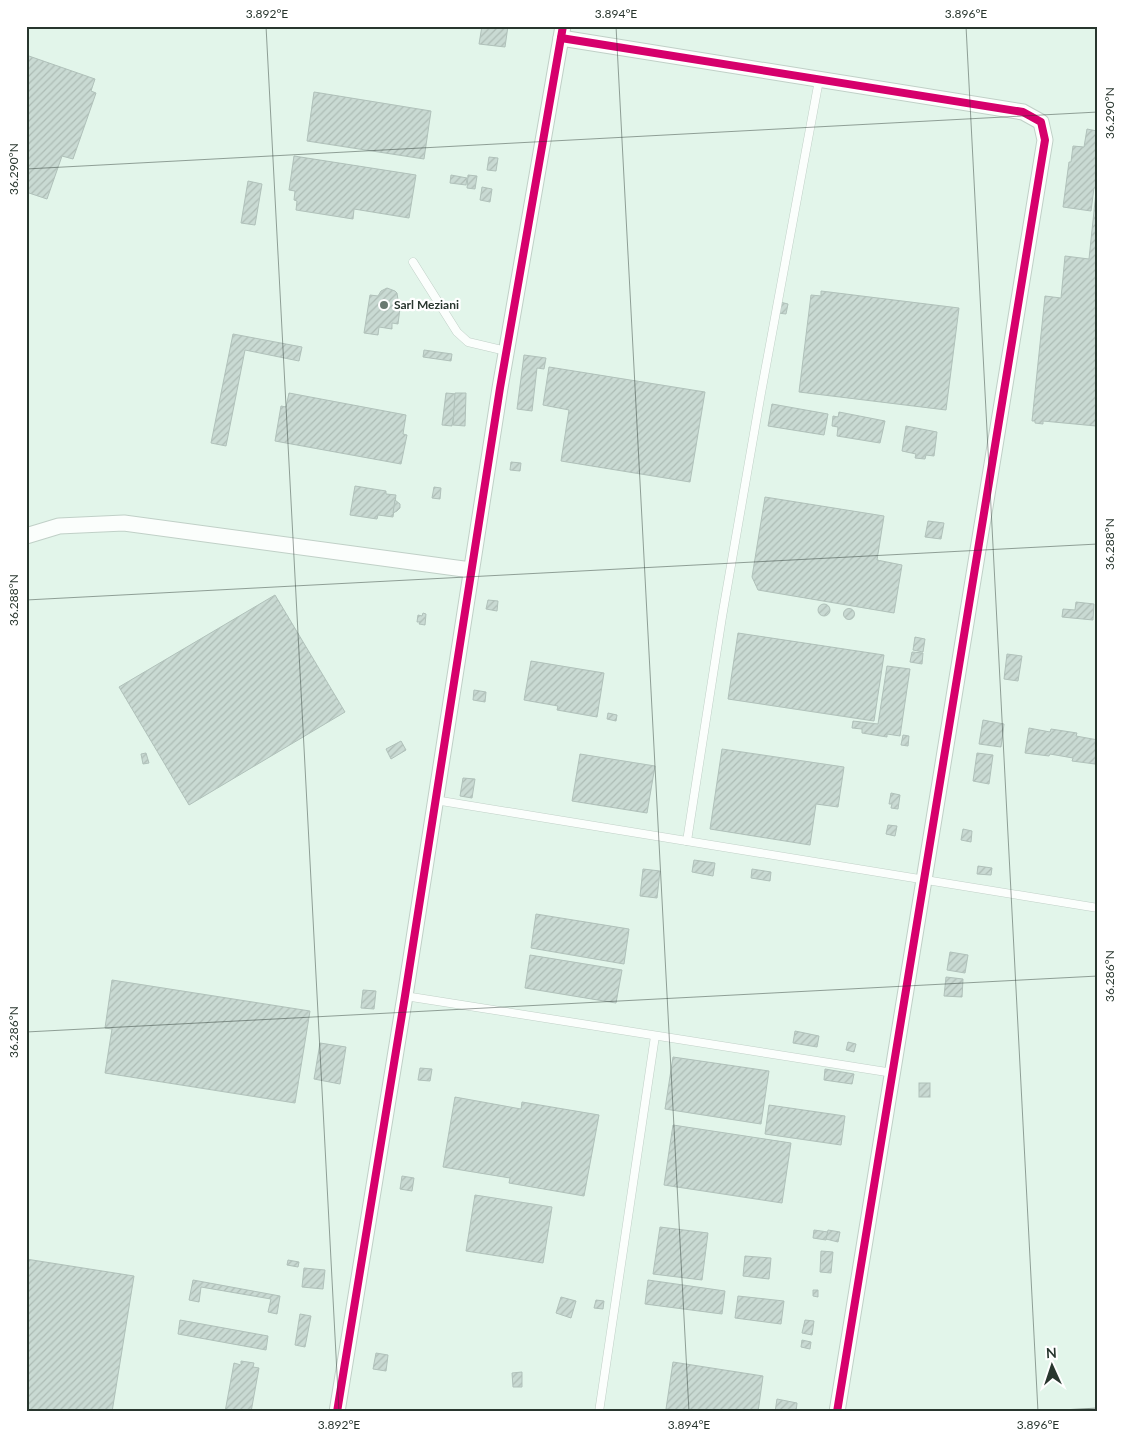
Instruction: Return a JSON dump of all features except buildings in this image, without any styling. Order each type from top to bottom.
[{"type":"street","points":[[337,1412],[405,996],[506,351],[562,32],[819,80],[1023,112],[1041,122],[1045,140],[837,1412]]},
{"type":"street","points":[[26,536],[59,526],[124,523],[471,570]]},
{"type":"lane","points":[[687,841],[722,617],[759,402],[819,80]]},
{"type":"lane","points":[[413,262],[457,332],[468,342],[506,351]]},
{"type":"lane","points":[[435,800],[1098,908]]},
{"type":"lane","points":[[405,996],[893,1072]]},
{"type":"lane","points":[[599,1412],[655,1036]]},
{"type":"cycle path","points":[[337,1412],[405,996],[500,388],[563,26]]},
{"type":"cycle path","points":[[561,38],[1023,112],[1041,122],[1045,140],[837,1412]]},
{"type":"place","name":"Sarl Meziani","points":[[384,305]]}]
